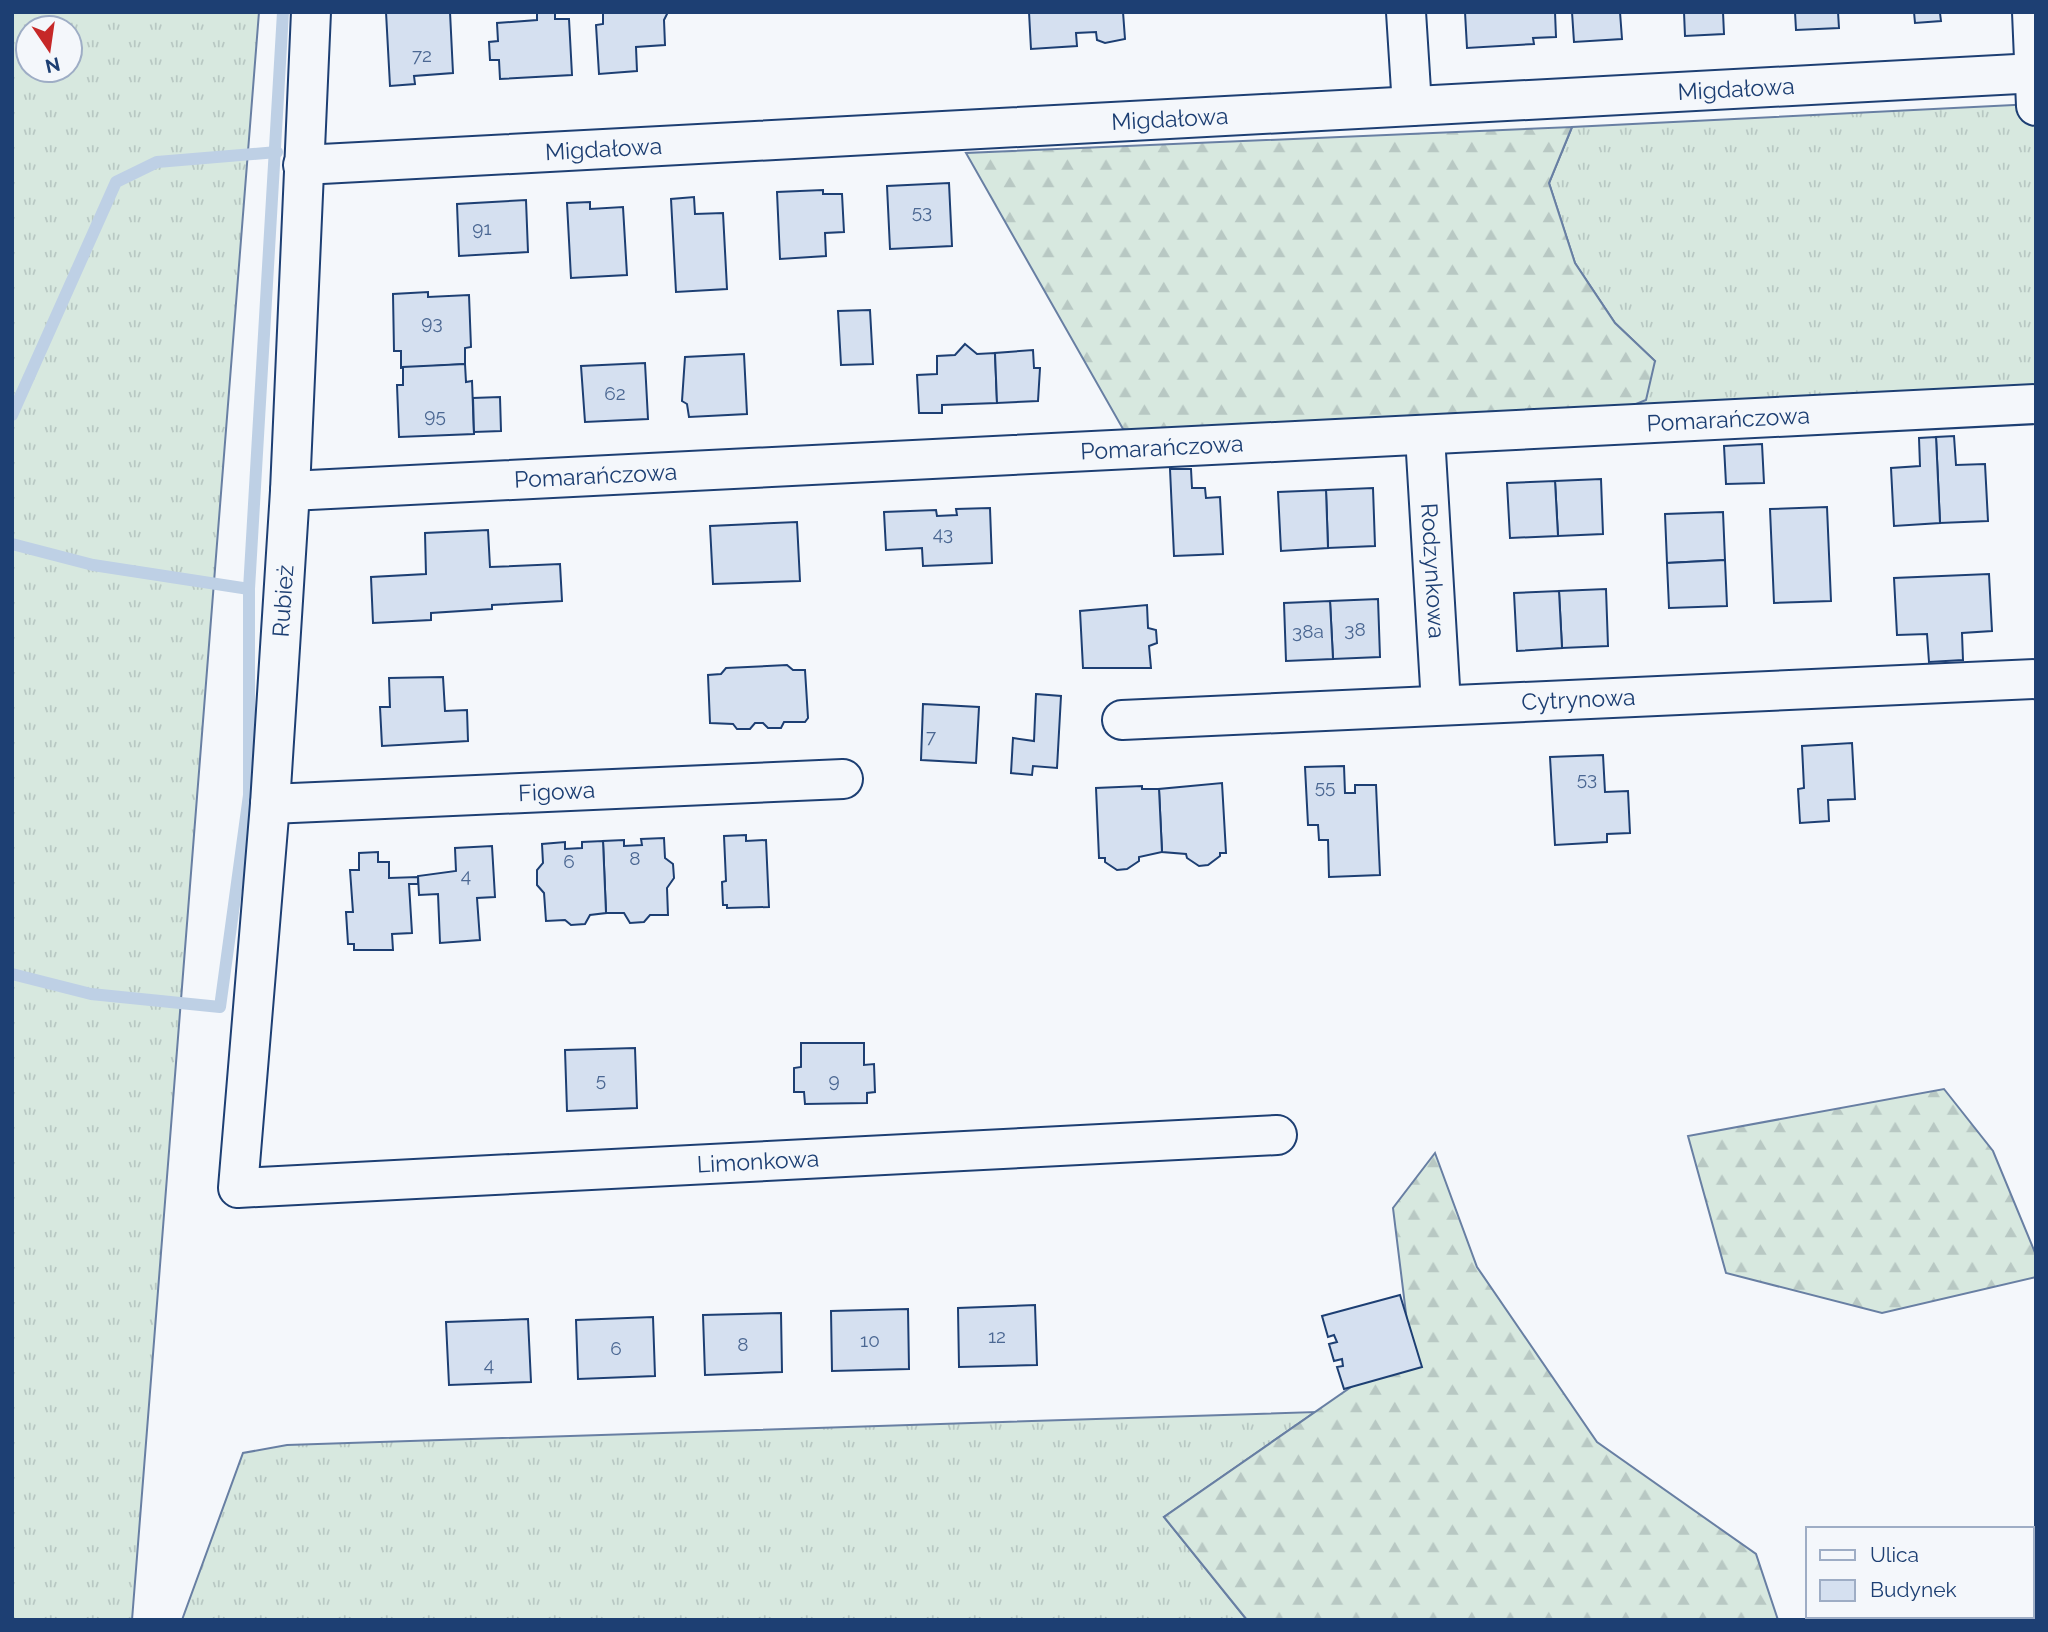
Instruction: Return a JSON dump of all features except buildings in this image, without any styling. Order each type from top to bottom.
[{"type":"street","name":"Rubież","points":[[238,1188],[270,804],[290,491],[311,12]]},
{"type":"street","points":[[1406,12],[1412,106]]},
{"type":"street","points":[[2032,12],[2035,84]]},
{"type":"street","name":"Migdałowa","points":[[303,165],[1412,106],[2035,84]]},
{"type":"street","name":"Pomarańczowa","points":[[290,491],[2036,404]]},
{"type":"street","name":"Rodzynkowa","points":[[1425,436],[1440,704]]},
{"type":"street","name":"Cytrynowa","points":[[1122,720],[2036,679]]},
{"type":"street","name":"Figowa","points":[[270,804],[843,779]]},
{"type":"street","name":"Limonkowa","points":[[238,1188],[1277,1135]]},
{"type":"green space","points":[[12,12],[259,12],[132,1620],[12,1620]]},
{"type":"green space","points":[[2036,104],[2036,403],[1607,416],[1655,361],[1615,323],[1575,263],[1549,183],[1572,127]]},
{"type":"green space","points":[[1572,127],[1549,183],[1575,263],[1615,323],[1655,361],[1646,400],[1586,424],[1184,445],[1123,429],[966,153]]},
{"type":"green space","points":[[1944,1089],[1993,1151],[2036,1255],[2036,1277],[1882,1313],[1726,1273],[1688,1136]]},
{"type":"green space","points":[[1435,1153],[1477,1267],[1597,1442],[1756,1554],[1778,1620],[1247,1620],[1164,1517],[1410,1346],[1393,1208]]},
{"type":"green space","points":[[1315,1412],[1164,1517],[1247,1620],[182,1620],[243,1453],[287,1445]]},
{"type":"waterway","points":[[12,974],[91,994],[220,1007],[249,795],[249,589],[283,12]]},
{"type":"waterway","points":[[12,415],[116,182],[157,162],[277,152]]},
{"type":"waterway","points":[[12,544],[93,565],[249,589]]}]
